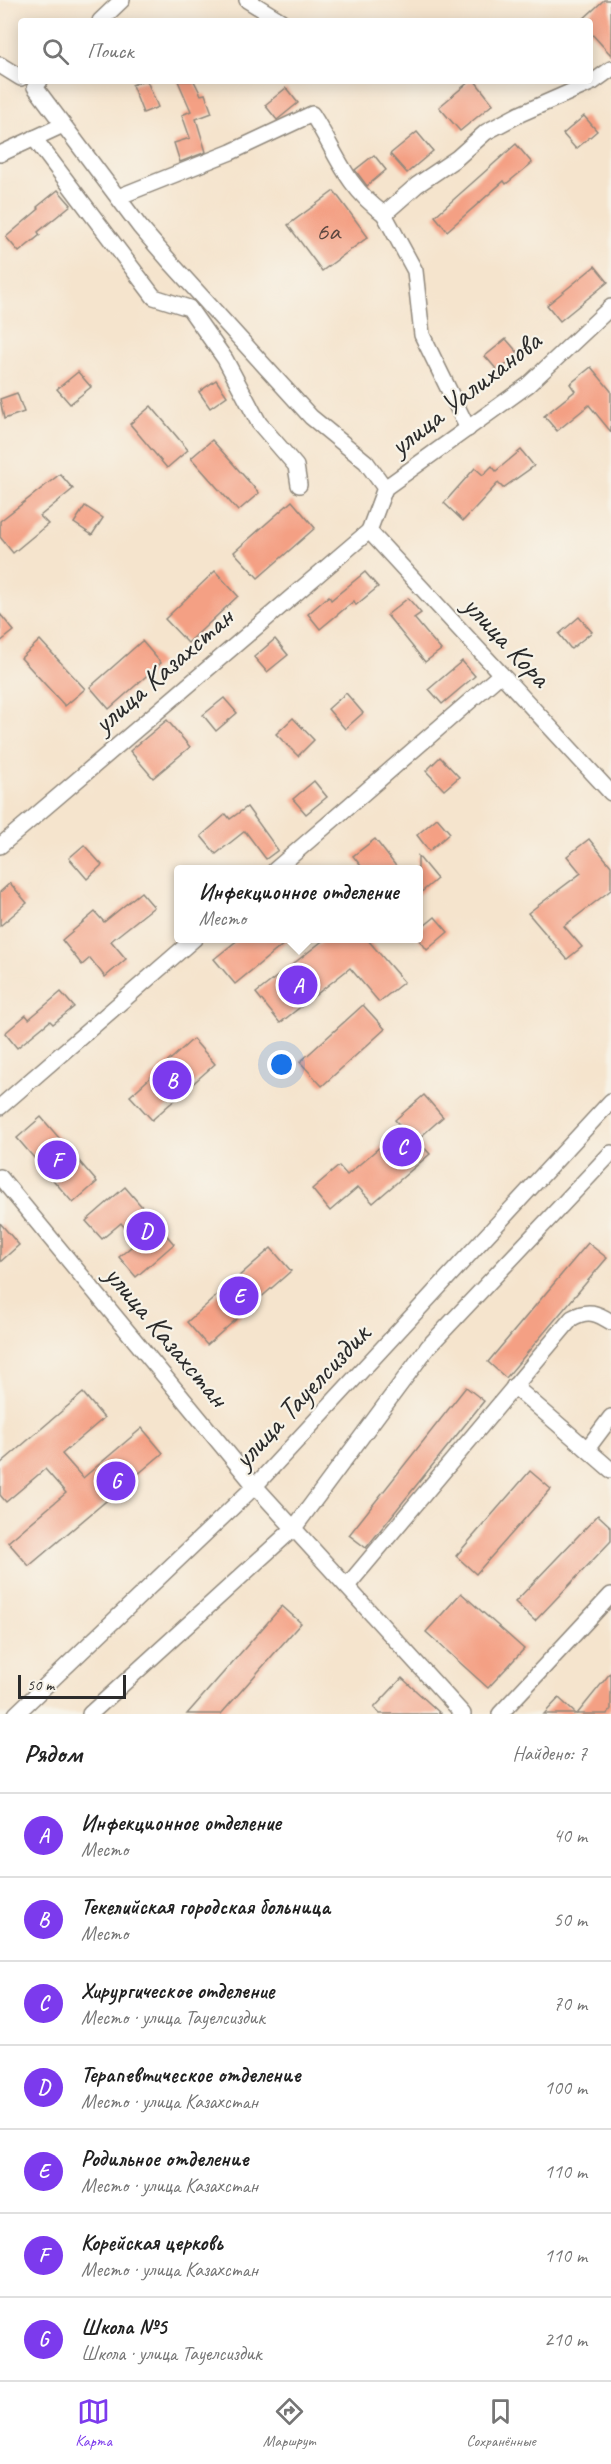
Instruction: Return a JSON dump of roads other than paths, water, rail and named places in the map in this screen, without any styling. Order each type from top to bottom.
[{"type":"street","points":[[103,18],[122,0]]},
{"type":"street","points":[[247,0],[276,18]]},
{"type":"street","points":[[0,65],[18,76]]},
{"type":"street","points":[[593,82],[611,69]]},
{"type":"street","points":[[35,84],[118,197],[172,264],[244,346],[311,417],[366,462],[385,488]]},
{"type":"street","points":[[384,214],[410,191],[457,158],[486,132],[520,114],[588,84]]},
{"type":"street","points":[[118,197],[231,152],[312,114],[339,165],[365,201],[384,214],[415,271],[422,335],[468,429]]},
{"type":"street","points":[[0,153],[63,124]]},
{"type":"street","points":[[34,138],[154,297],[189,308],[225,359],[259,423],[296,466],[299,484]]},
{"type":"street","name":"улица Уалиханова","points":[[366,534],[385,488],[528,385],[611,307]]},
{"type":"street","name":"улица Кора","points":[[366,534],[501,674],[611,793]]},
{"type":"street","name":"улица Казахстан","points":[[0,846],[366,534]]},
{"type":"street","points":[[281,865],[501,674]]},
{"type":"street","points":[[0,1107],[190,943]]},
{"type":"street","name":"улица Тауелсиздик","points":[[16,1714],[255,1486],[611,1101]]},
{"type":"street","name":"улица Тауелсиздик","points":[[90,1714],[294,1528],[428,1347],[611,1153]]},
{"type":"street","name":"улица Казахстан","points":[[0,1177],[255,1486],[463,1714]]},
{"type":"street","points":[[347,1586],[572,1318],[580,1313],[595,1312],[611,1322]]},
{"type":"street","points":[[514,1386],[611,1470]]},
{"type":"street","points":[[586,1449],[611,1417]]},
{"type":"street","points":[[500,1714],[611,1594]]},
{"type":"place","name":"Инфекционное отделение","points":[[298,985]]},
{"type":"place","name":"Текелийская городская больница","points":[[172,1080]]},
{"type":"place","name":"Хирургическое отделение","points":[[402,1147]]},
{"type":"place","name":"Корейская церковь","points":[[57,1160]]},
{"type":"place","name":"Терапевтическое отделение","points":[[146,1231]]},
{"type":"place","name":"Родильное отделение","points":[[239,1296]]},
{"type":"place","name":"Школа №5","points":[[116,1481]]}]
